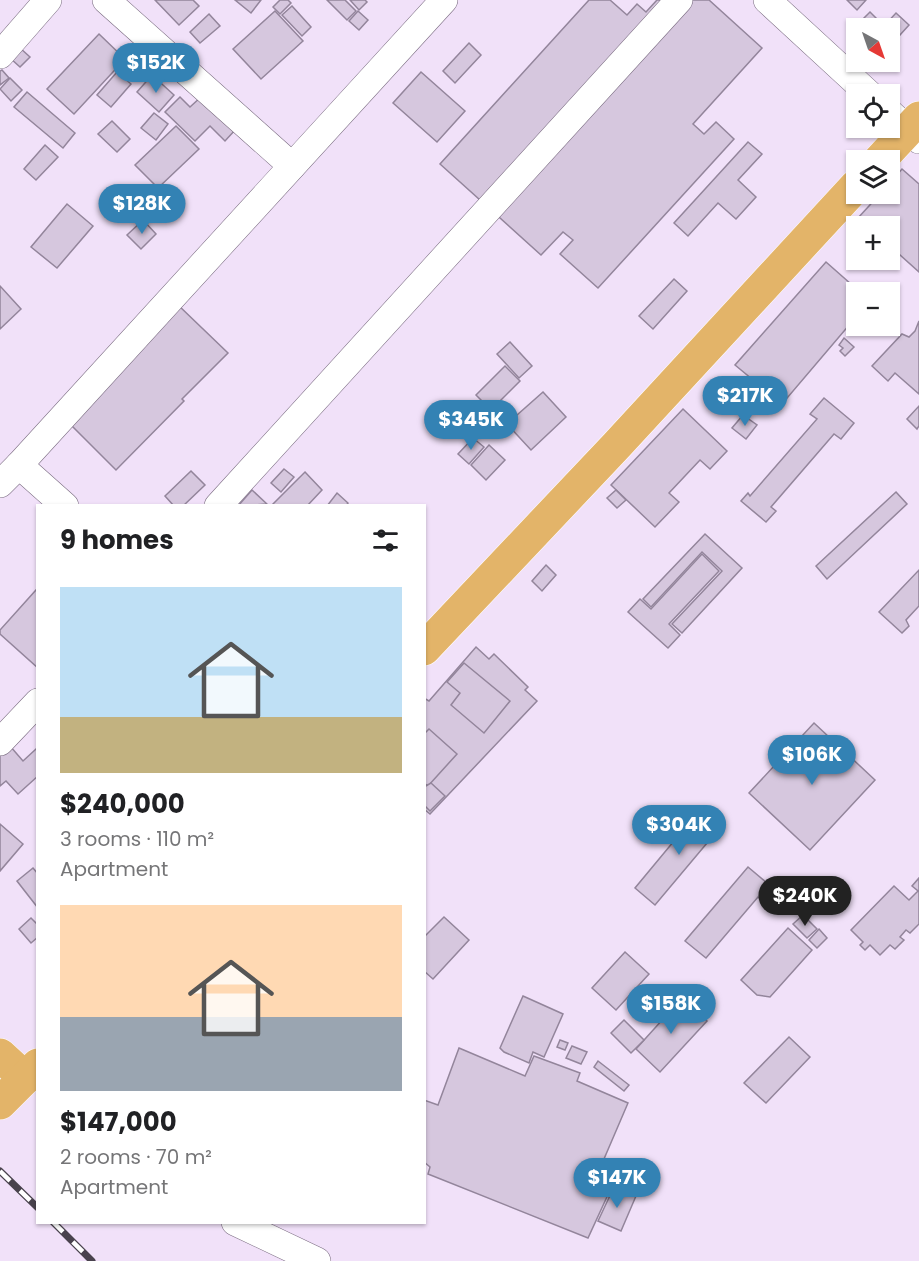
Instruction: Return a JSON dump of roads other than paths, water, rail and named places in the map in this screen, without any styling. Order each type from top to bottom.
[{"type":"main road","points":[[888,150],[909,125]]},
{"type":"main road","points":[[426,647],[608,455],[846,197]]},
{"type":"main road","points":[[0,1055],[34,1077],[0,1103]]},
{"type":"street","points":[[0,56],[48,0]]},
{"type":"street","points":[[106,0],[292,166]]},
{"type":"street","points":[[0,484],[20,465],[444,0]]},
{"type":"street","points":[[220,504],[679,0]]},
{"type":"street","points":[[767,0],[858,84]]},
{"type":"street","points":[[20,465],[63,504]]},
{"type":"street","points":[[0,742],[36,704]]},
{"type":"street","points":[[239,1224],[317,1261]]},
{"type":"railway","points":[[0,1171],[36,1206]]},
{"type":"railway","points":[[55,1224],[92,1261]]}]
